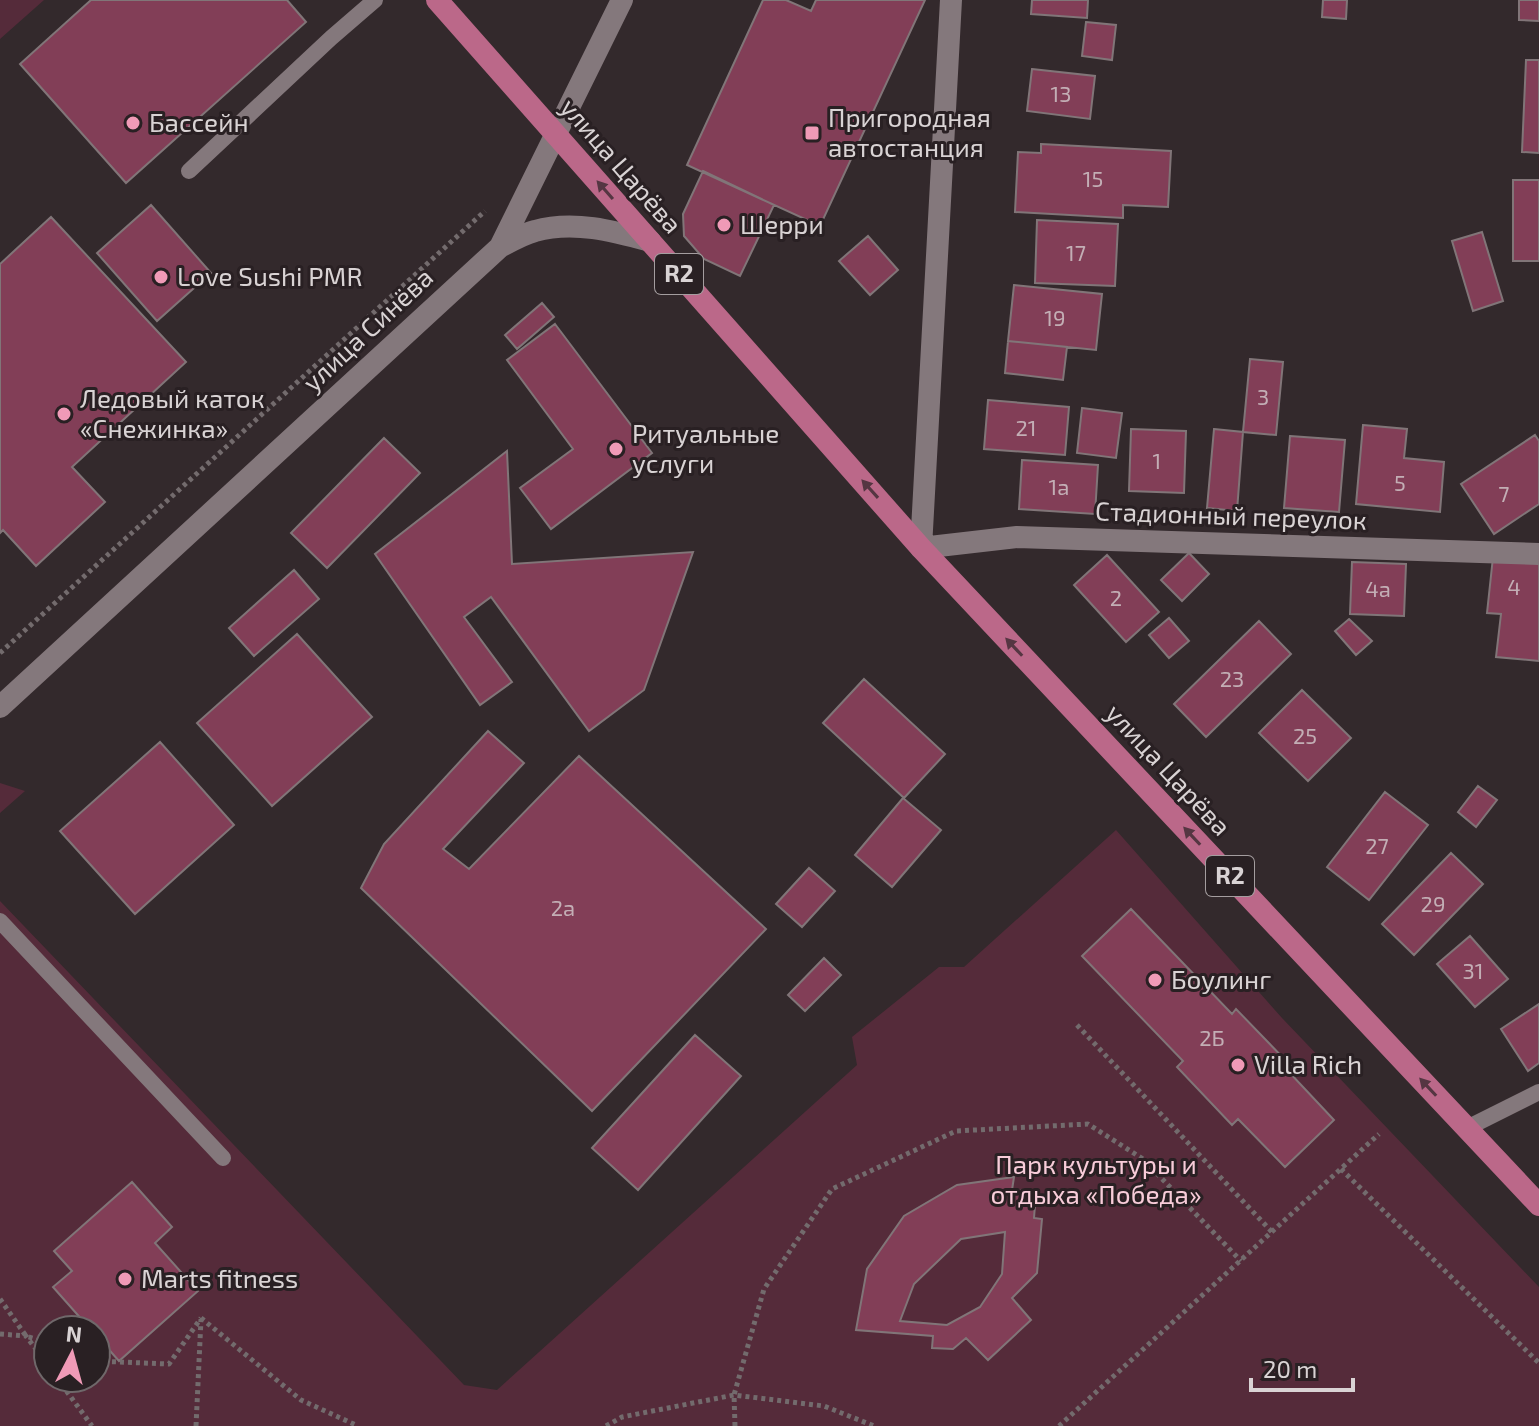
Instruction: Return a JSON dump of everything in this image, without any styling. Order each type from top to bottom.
[{"type":"main road","name":"улица Царёва","points":[[437,0],[921,548],[1539,1205]]},
{"type":"street","name":"улица Синёва","points":[[0,707],[500,247],[554,132],[622,0]]},
{"type":"street","points":[[921,548],[951,0]]},
{"type":"street","points":[[500,247],[536,230],[573,226],[610,230],[650,241]]},
{"type":"street","name":"Стадионный переулок","points":[[921,548],[1017,537],[1539,554]]},
{"type":"lane","points":[[189,171],[375,0]]},
{"type":"lane","points":[[0,921],[223,1158]]},
{"type":"lane","points":[[1467,1128],[1539,1092]]},
{"type":"path","points":[[0,653],[489,208]]},
{"type":"path","points":[[1077,1025],[1272,1232]]},
{"type":"path","points":[[735,1426],[734,1395],[764,1289],[832,1189],[956,1131],[1088,1124],[1143,1159],[1241,1261]]},
{"type":"path","points":[[1059,1426],[1379,1134]]},
{"type":"path","points":[[1341,1169],[1539,1363]]},
{"type":"path","points":[[0,1299],[32,1344]]},
{"type":"path","points":[[112,1362],[169,1364],[201,1318]]},
{"type":"path","points":[[196,1426],[201,1318]]},
{"type":"path","points":[[201,1318],[301,1400],[358,1426]]},
{"type":"path","points":[[0,1334],[32,1338]]},
{"type":"path","points":[[69,1394],[92,1426]]},
{"type":"path","points":[[606,1426],[622,1417],[734,1395],[824,1406],[874,1426]]},
{"type":"green space","points":[[0,0],[44,0],[0,39]]},
{"type":"green space","points":[[0,783],[25,791],[0,813]]},
{"type":"green space","name":"Парк культуры и отдыха «Победа»","points":[[1116,830],[1282,1018],[1539,1287],[1539,1426],[0,1426],[0,901],[464,1385],[497,1390],[857,1065],[852,1037],[939,967],[964,967]]},
{"type":"building","name":"Бассейн","points":[[91,0],[287,0],[306,22],[126,183],[20,64]]},
{"type":"building","points":[[763,0],[786,0],[811,11],[816,0],[925,0],[820,226],[687,165]]},
{"type":"building","points":[[1032,0],[1088,0],[1087,18],[1031,14]]},
{"type":"building","points":[[1323,0],[1347,0],[1346,19],[1322,17]]},
{"type":"building","points":[[1519,0],[1539,0],[1539,21],[1519,20]]},
{"type":"building","points":[[1086,22],[1116,25],[1112,60],[1082,56]]},
{"type":"building","points":[[1526,60],[1539,60],[1539,153],[1522,152]]},
{"type":"building","points":[[1032,69],[1095,76],[1090,119],[1027,111]]},
{"type":"building","points":[[1041,144],[1171,151],[1168,207],[1123,205],[1123,218],[1015,212],[1018,152],[1041,153]]},
{"type":"building","name":"Шерри","points":[[703,171],[774,205],[740,276],[704,259],[684,236],[683,214]]},
{"type":"building","points":[[1513,180],[1539,180],[1539,261],[1513,261]]},
{"type":"building","points":[[151,205],[211,273],[157,321],[97,253]]},
{"type":"building","name":"Ледовый каток «Снежинка»","points":[[51,217],[186,362],[72,467],[105,502],[36,566],[3,530],[0,533],[0,264]]},
{"type":"building","points":[[1037,220],[1118,224],[1115,286],[1035,283]]},
{"type":"building","points":[[1482,232],[1503,301],[1473,311],[1452,241]]},
{"type":"building","points":[[868,236],[898,270],[870,295],[839,261]]},
{"type":"building","points":[[1014,285],[1102,294],[1096,350],[1008,341]]},
{"type":"building","points":[[542,303],[554,317],[517,349],[505,335]]},
{"type":"building","points":[[555,324],[652,453],[551,529],[520,488],[573,449],[507,360]]},
{"type":"building","points":[[1008,341],[1067,347],[1063,380],[1005,373]]},
{"type":"building","points":[[1250,359],[1283,362],[1276,435],[1243,432]]},
{"type":"building","points":[[988,400],[1069,407],[1065,455],[984,449]]},
{"type":"building","points":[[1082,408],[1122,413],[1116,458],[1077,453]]},
{"type":"building","points":[[1363,425],[1407,429],[1404,458],[1444,462],[1440,512],[1356,504]]},
{"type":"building","points":[[1131,429],[1186,431],[1184,493],[1129,491]]},
{"type":"building","points":[[1214,429],[1243,432],[1237,511],[1207,508]]},
{"type":"building","points":[[1535,435],[1539,441],[1539,504],[1494,534],[1461,484]]},
{"type":"building","points":[[1290,436],[1345,440],[1339,512],[1284,508]]},
{"type":"building","points":[[384,438],[420,473],[327,568],[291,533]]},
{"type":"building","points":[[507,451],[512,564],[693,552],[644,690],[589,731],[491,597],[464,617],[512,682],[480,705],[375,554]]},
{"type":"building","points":[[1022,460],[1098,465],[1095,514],[1019,509]]},
{"type":"building","points":[[1189,553],[1209,574],[1182,601],[1161,580]]},
{"type":"building","points":[[1107,555],[1159,612],[1126,642],[1074,585]]},
{"type":"building","points":[[1493,557],[1539,561],[1539,661],[1496,657],[1501,614],[1487,613]]},
{"type":"building","points":[[1352,562],[1406,564],[1404,616],[1350,614]]},
{"type":"building","points":[[294,570],[319,599],[254,656],[229,628]]},
{"type":"building","points":[[1169,618],[1189,641],[1169,658],[1149,635]]},
{"type":"building","points":[[1349,619],[1372,641],[1356,655],[1335,631]]},
{"type":"building","points":[[1259,621],[1291,654],[1206,737],[1174,704]]},
{"type":"building","points":[[297,634],[372,717],[272,806],[197,723]]},
{"type":"building","points":[[864,679],[945,754],[904,798],[823,723]]},
{"type":"building","points":[[1302,690],[1351,738],[1308,781],[1259,733]]},
{"type":"building","points":[[488,731],[524,763],[443,849],[469,869],[579,756],[766,929],[592,1111],[361,888],[384,844]]},
{"type":"building","points":[[160,742],[234,825],[135,914],[60,831]]},
{"type":"building","points":[[1478,786],[1497,800],[1476,827],[1458,812]]},
{"type":"building","points":[[1385,792],[1428,825],[1369,900],[1327,867]]},
{"type":"building","points":[[903,798],[941,830],[892,887],[855,855]]},
{"type":"building","points":[[1451,853],[1483,884],[1414,955],[1382,924]]},
{"type":"building","points":[[809,868],[835,891],[802,927],[776,904]]},
{"type":"building","points":[[1131,909],[1232,1014],[1236,1009],[1292,1067],[1288,1071],[1334,1120],[1285,1167],[1238,1119],[1232,1125],[1177,1067],[1183,1061],[1082,956]]},
{"type":"building","points":[[1470,936],[1508,979],[1475,1007],[1437,964]]},
{"type":"building","points":[[824,958],[841,975],[805,1011],[788,995]]},
{"type":"building","points":[[1539,1004],[1539,1063],[1528,1071],[1501,1029]]},
{"type":"building","points":[[695,1035],[741,1076],[638,1190],[592,1148]]},
{"type":"building","points":[[1014,1177],[1012,1190],[1036,1192],[1034,1218],[1042,1219],[1037,1273],[1012,1298],[1031,1320],[988,1360],[966,1338],[953,1349],[932,1348],[933,1336],[856,1330],[867,1269],[904,1216],[957,1185]],"holes":[[[1005,1232],[1002,1274],[980,1307],[947,1325],[900,1321],[914,1284],[961,1239]]]},
{"type":"building","name":"Marts fitness","points":[[132,1182],[172,1227],[155,1243],[198,1291],[119,1361],[112,1353],[112,1314],[77,1314],[53,1287],[72,1271],[54,1251]]},
{"type":"place","name":"Бассейн","points":[[133,123]]},
{"type":"place","name":"Пригородная автостанция","points":[[812,133]]},
{"type":"place","name":"Шерри","points":[[724,225]]},
{"type":"place","name":"Love Sushi PMR","points":[[161,277]]},
{"type":"place","name":"Ледовый каток «Снежинка»","points":[[64,414]]},
{"type":"place","name":"Ритуальные услуги","points":[[616,449]]},
{"type":"place","name":"Боулинг","points":[[1155,980]]},
{"type":"place","name":"Villa Rich","points":[[1238,1065]]},
{"type":"place","name":"Marts fitness","points":[[125,1279]]}]
